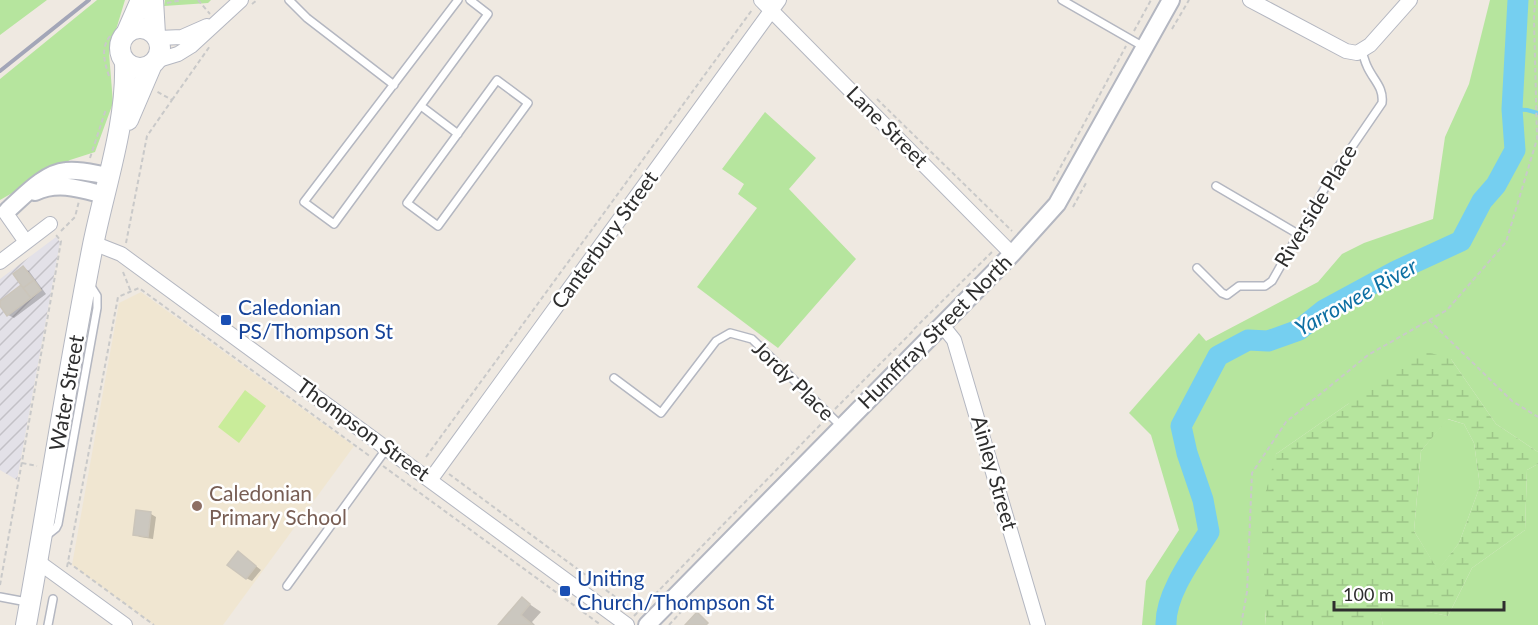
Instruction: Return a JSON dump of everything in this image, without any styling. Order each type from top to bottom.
[{"type":"main road","points":[[141,0],[121,31],[120,44],[120,54],[125,62],[130,66],[141,68],[154,63],[160,47],[156,36],[153,0]]},
{"type":"main road","points":[[121,31],[138,27],[150,30],[156,36]]},
{"type":"main road","name":"Water Street","points":[[26,625],[93,243],[125,90],[125,62]]},
{"type":"main road","name":"Water Street","points":[[108,178],[154,63]]},
{"type":"street","name":"Humffray Street North","points":[[642,619],[842,427],[942,325],[1007,248],[1057,204],[1137,43],[1171,0]]},
{"type":"street","points":[[1250,0],[1346,51],[1354,53],[1362,52],[1379,36],[1410,0]]},
{"type":"street","points":[[156,36],[182,37],[214,23],[245,4]]},
{"type":"street","name":"Lane Street","points":[[757,5],[775,5],[1007,248]]},
{"type":"street","name":"Canterbury Street","points":[[431,479],[775,5]]},
{"type":"street","points":[[154,63],[191,46],[214,23]]},
{"type":"street","points":[[4,213],[32,189],[56,173],[68,170],[108,178]]},
{"type":"street","points":[[4,213],[32,194],[47,188],[58,186],[82,189],[108,178]]},
{"type":"street","points":[[4,213],[26,242]]},
{"type":"street","points":[[0,262],[50,224]]},
{"type":"street","name":"Thompson Street","points":[[93,243],[113,249],[123,256],[431,479],[627,625]]},
{"type":"street","name":"Ainley Street","points":[[942,325],[954,340],[1038,625]]},
{"type":"street","points":[[37,561],[125,625]]},
{"type":"lane","points":[[289,0],[307,18],[394,85]]},
{"type":"lane","points":[[458,0],[304,202],[334,224],[488,14],[470,0]]},
{"type":"lane","points":[[1062,0],[1137,43]]},
{"type":"lane","name":"Riverside Place","points":[[1197,268],[1224,295],[1229,295],[1239,286],[1265,286],[1272,281],[1330,178],[1382,103],[1383,95],[1380,86],[1367,66],[1362,52]]},
{"type":"lane","points":[[497,80],[528,103],[438,226],[407,203],[458,134],[497,80]]},
{"type":"lane","points":[[421,106],[458,134]]},
{"type":"lane","points":[[1216,186],[1298,234]]},
{"type":"lane","name":"Jordy Place","points":[[614,378],[661,413],[716,341],[730,333],[752,339],[842,427]]},
{"type":"lane","points":[[287,586],[387,448]]},
{"type":"lane","points":[[0,597],[30,603]]},
{"type":"lane","points":[[48,625],[53,599]]},
{"type":"path","points":[[245,4],[257,0]]},
{"type":"path","points":[[1053,181],[1137,43],[1151,0]]},
{"type":"path","points":[[1241,625],[1247,592],[1252,473],[1286,422],[1368,355],[1448,310],[1506,242],[1538,140],[1535,0]]},
{"type":"path","points":[[426,457],[757,5]]},
{"type":"path","points":[[110,79],[103,52],[106,40],[121,31]]},
{"type":"path","points":[[172,100],[213,43]]},
{"type":"path","points":[[627,625],[642,619],[829,415],[913,330],[1007,248],[1012,231],[877,98]]},
{"type":"path","points":[[86,172],[110,100]]},
{"type":"path","points":[[131,292],[121,267],[140,168]]},
{"type":"path","points":[[0,585],[60,250],[61,241],[56,235],[75,217],[82,189]]},
{"type":"path","points":[[154,625],[68,562],[118,297],[139,288],[601,625]]},
{"type":"path","points":[[1429,321],[1512,401],[1538,417]]},
{"type":"path","points":[[449,474],[642,619]]},
{"type":"shaded area","points":[[56,237],[60,242],[17,480],[0,470],[0,279]]},
{"type":"shaded area","name":"Caledonian Primary School","points":[[141,292],[354,446],[223,625],[154,625],[72,565],[119,303]]},
{"type":"green space","points":[[0,0],[47,0],[0,35]]},
{"type":"green space","points":[[97,0],[125,0],[109,53],[113,103],[95,152],[70,160],[0,200],[0,79]]},
{"type":"green space","points":[[165,0],[211,0],[208,3],[164,6]]},
{"type":"green space","points":[[1490,0],[1538,0],[1538,452],[1496,424],[1451,359],[1348,404],[1276,454],[1265,625],[1142,625],[1146,581],[1179,530],[1151,435],[1129,413],[1199,333],[1206,341],[1318,282],[1342,254],[1364,243],[1433,219],[1445,137],[1469,84]]},
{"type":"green space","points":[[765,112],[816,158],[789,189],[856,259],[778,348],[697,287],[757,208],[738,194],[744,184],[722,169]]},
{"type":"green space","points":[[1417,349],[1451,359],[1496,424],[1538,452],[1538,464],[1527,470],[1525,530],[1472,568],[1448,616],[1378,602],[1383,625],[1265,625],[1261,509],[1276,454],[1348,404]],"holes":[[[1448,419],[1464,424],[1474,443],[1480,486],[1459,543],[1438,570],[1414,531],[1421,451]]]},
{"type":"green space","points":[[245,390],[266,406],[239,443],[218,427]]},
{"type":"green space","points":[[1447,419],[1464,424],[1474,443],[1480,486],[1459,543],[1438,571],[1414,531],[1421,451]]},
{"type":"green space","points":[[1538,464],[1538,625],[1383,625],[1377,601],[1448,616],[1472,568],[1525,530],[1527,470]]},
{"type":"building","points":[[23,266],[34,280],[23,288],[13,274]]},
{"type":"building","points":[[34,280],[41,290],[31,298],[23,288]]},
{"type":"building","points":[[21,285],[31,298],[7,316],[0,306],[0,301]]},
{"type":"building","points":[[136,510],[151,512],[148,537],[133,535]]},
{"type":"building","points":[[238,551],[256,566],[246,579],[227,565]]},
{"type":"building","points":[[522,597],[530,604],[521,615],[533,625],[498,625]]},
{"type":"building","points":[[697,612],[708,623],[706,625],[685,625]]},
{"type":"waterway","name":"Yarrowee River","points":[[1166,625],[1167,613],[1175,589],[1209,532],[1203,500],[1187,453],[1181,426],[1218,356],[1248,340],[1268,341],[1299,330],[1324,310],[1396,271],[1461,241],[1482,201],[1496,185],[1515,150],[1512,109],[1518,0]]},
{"type":"waterway","points":[[1512,109],[1538,113]]},
{"type":"railway","points":[[0,71],[89,0]]},
{"type":"place","name":"Caledonian PS/Thompson St","points":[[226,320]]},
{"type":"place","name":"Caledonian Primary School","points":[[197,506]]},
{"type":"place","name":"Uniting Church/Thompson St","points":[[565,591]]}]
